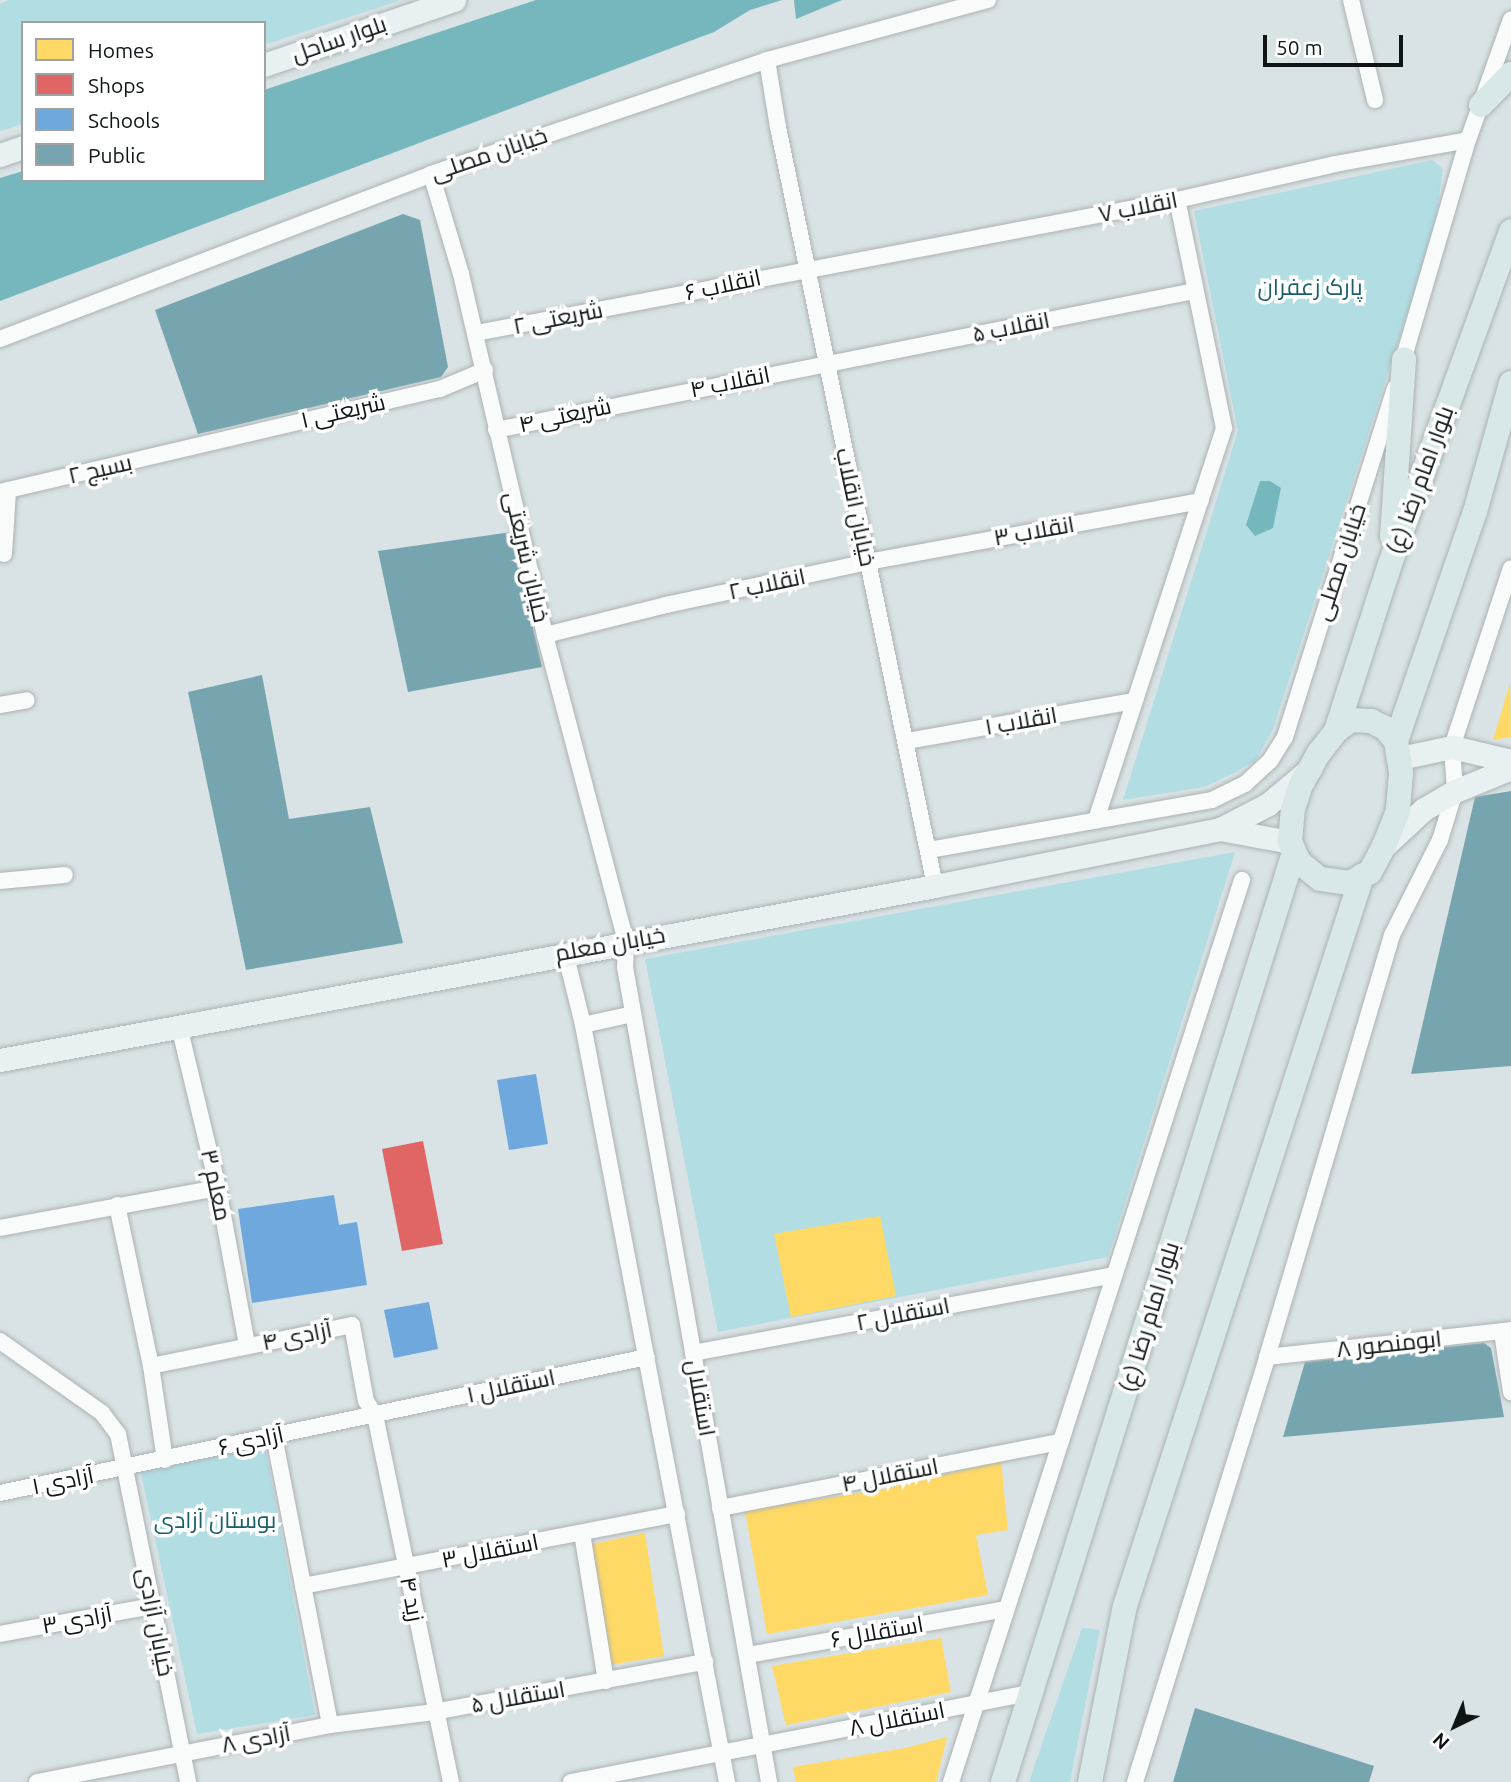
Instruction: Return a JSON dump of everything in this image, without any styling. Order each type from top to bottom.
[{"type":"main road","points":[[1481,104],[1511,74]]},
{"type":"main road","name":"بلوار امام رضا (ع)","points":[[1336,731],[1390,564],[1511,232]]},
{"type":"main road","points":[[1390,564],[1404,359]]},
{"type":"main road","points":[[1398,749],[1385,728],[1371,721],[1352,720],[1336,731],[1310,769],[1293,809],[1292,847],[1299,862],[1320,878],[1349,883],[1370,872],[1398,811],[1398,749],[1475,512],[1511,383]]},
{"type":"main road","name":"بلوار امام رضا (ع)","points":[[1003,1782],[1292,847]]},
{"type":"main road","points":[[1090,1782],[1125,1606],[1362,876]]},
{"type":"street","name":"بلوار ساحل","points":[[266,64],[454,0]]},
{"type":"street","name":"خیابان مصلی","points":[[0,339],[431,174],[767,60],[988,0]]},
{"type":"street","points":[[1351,0],[1375,100]]},
{"type":"street","name":"خیابان مصلی","points":[[929,850],[1212,800],[1245,784],[1270,761],[1285,737],[1404,359],[1468,140],[1511,19]]},
{"type":"street","name":"خیابان انقلاب","points":[[767,60],[778,127],[936,886]]},
{"type":"street","name":"انقلاب ۷","points":[[807,268],[1177,200],[1335,164],[1468,140]]},
{"type":"street","points":[[0,155],[21,148]]},
{"type":"street","name":"خیابان شریعتی","points":[[431,174],[476,333],[496,430],[545,635],[596,839],[625,941]]},
{"type":"street","points":[[1096,820],[1224,428],[1177,200]]},
{"type":"street","name":"انقلاب ۶","points":[[640,302],[807,268]]},
{"type":"street","name":"انقلاب ۵","points":[[827,363],[1194,292]]},
{"type":"street","name":"شریعتی ۲","points":[[476,333],[640,302]]},
{"type":"street","name":"انقلاب ۴","points":[[633,401],[827,363]]},
{"type":"street","name":"شریعتی ۱","points":[[200,446],[440,388],[485,370]]},
{"type":"street","name":"شریعتی ۴","points":[[496,430],[633,401]]},
{"type":"street","name":"بسیج ۲","points":[[4,491],[200,446]]},
{"type":"street","points":[[4,491],[4,554]]},
{"type":"street","name":"انقلاب ۳","points":[[868,562],[1200,501]]},
{"type":"street","name":"انقلاب ۲","points":[[545,635],[666,605],[868,562]]},
{"type":"street","points":[[1135,1782],[1267,1357],[1392,935],[1440,840],[1455,791],[1452,747],[1511,568]]},
{"type":"street","points":[[0,705],[27,700]]},
{"type":"street","name":"انقلاب ۱","points":[[907,741],[1135,701]]},
{"type":"street","points":[[1398,749],[1452,747],[1511,761]]},
{"type":"street","points":[[1384,846],[1424,809],[1455,791],[1511,768]]},
{"type":"street","points":[[1220,829],[1267,805],[1310,769]]},
{"type":"street","points":[[1220,829],[1292,847]]},
{"type":"street","name":"خیابان معلم","points":[[0,1060],[565,952],[936,886],[1220,829]]},
{"type":"street","points":[[0,881],[65,875]]},
{"type":"street","points":[[951,1782],[1242,880]]},
{"type":"street","name":"استقلال","points":[[625,941],[625,967],[633,1014],[769,1782]]},
{"type":"street","name":"استقلال","points":[[565,952],[583,1025],[727,1782]]},
{"type":"street","points":[[583,1025],[633,1014]]},
{"type":"street","name":"معلم ۳","points":[[179,1026],[218,1188],[247,1345]]},
{"type":"street","points":[[0,1228],[218,1188]]},
{"type":"street","points":[[117,1205],[150,1366],[165,1460]]},
{"type":"street","name":"استقلال ۲","points":[[693,1353],[1114,1275]]},
{"type":"street","name":"آزادی ۴","points":[[150,1366],[352,1325],[366,1401],[375,1415]]},
{"type":"street","points":[[1506,1331],[1511,1392]]},
{"type":"street","name":"ابومنصور ۸","points":[[1267,1357],[1506,1331]]},
{"type":"street","name":"خیابان آزادی","points":[[0,1341],[102,1412],[118,1434],[188,1782]]},
{"type":"street","name":"استقلال ۱","points":[[375,1415],[647,1357]]},
{"type":"street","name":"آزادی ۶","points":[[127,1469],[375,1415]]},
{"type":"street","name":"زید ۴","points":[[375,1415],[451,1782]]},
{"type":"street","points":[[274,1436],[330,1725]]},
{"type":"street","name":"استقلال ۴","points":[[720,1508],[1060,1442]]},
{"type":"street","name":"آزادی ۱","points":[[0,1493],[127,1469]]},
{"type":"street","name":"استقلال ۳","points":[[303,1587],[677,1514]]},
{"type":"street","points":[[582,1533],[606,1681]]},
{"type":"street","name":"آزادی ۳","points":[[0,1634],[153,1606]]},
{"type":"street","name":"استقلال ۶","points":[[748,1655],[1006,1609]]},
{"type":"street","name":"استقلال ۵","points":[[330,1725],[435,1712],[705,1662]]},
{"type":"street","name":"استقلال ۸","points":[[572,1782],[721,1755],[1032,1692]]},
{"type":"street","name":"آزادی ۸","points":[[37,1782],[330,1725]]},
{"type":"green space","points":[[8,0],[401,0],[266,44],[266,21],[21,21],[21,125],[0,131],[0,4]]},
{"type":"green space","name":"پارک زعفران","points":[[1433,160],[1443,169],[1435,227],[1273,729],[1256,760],[1234,773],[1204,787],[1123,800],[1238,431],[1194,211]]},
{"type":"green space","points":[[1235,852],[1108,1257],[718,1332],[645,959]]},
{"type":"green space","name":"بوستان آزادی","points":[[264,1441],[315,1715],[197,1734],[140,1469]]},
{"type":"green space","points":[[1082,1628],[1100,1630],[1070,1782],[1029,1782]]},
{"type":"shaded area","points":[[536,0],[782,0],[750,10],[714,32],[0,301],[0,178],[21,172],[21,182],[266,182],[266,89]]},
{"type":"shaded area","points":[[794,0],[842,0],[796,19]]},
{"type":"shaded area","points":[[1260,481],[1270,481],[1281,488],[1273,528],[1255,536],[1246,525]]},
{"type":"building: Homes","points":[[1510,683],[1511,737],[1493,740]]},
{"type":"building: Homes","points":[[880,1216],[896,1296],[791,1317],[774,1234]]},
{"type":"building: Homes","points":[[1001,1461],[1008,1530],[976,1535],[988,1595],[767,1634],[745,1511],[884,1489]]},
{"type":"building: Homes","points":[[645,1533],[664,1656],[609,1665],[587,1545]]},
{"type":"building: Homes","points":[[941,1638],[951,1692],[786,1725],[772,1666]]},
{"type":"building: Homes","points":[[947,1737],[936,1782],[796,1782],[793,1767],[905,1748]]},
{"type":"building: Shops","points":[[423,1141],[443,1244],[402,1251],[382,1149]]},
{"type":"building: Schools","points":[[536,1074],[548,1144],[509,1150],[497,1080]]},
{"type":"building: Schools","points":[[334,1195],[339,1225],[357,1222],[367,1285],[252,1303],[238,1209]]},
{"type":"building: Schools","points":[[429,1302],[438,1349],[394,1358],[384,1310]]},
{"type":"building: Public","points":[[403,214],[420,220],[448,367],[441,377],[198,434],[155,310]]},
{"type":"building: Public","points":[[511,532],[542,667],[408,692],[378,551]]},
{"type":"building: Public","points":[[262,675],[289,819],[370,807],[403,943],[246,970],[188,692]]},
{"type":"building: Public","points":[[1511,791],[1511,1066],[1411,1074],[1475,797]]},
{"type":"building: Public","points":[[1484,1343],[1491,1348],[1504,1417],[1283,1437],[1305,1362]]},
{"type":"building: Public","points":[[1195,1708],[1374,1766],[1369,1782],[1173,1782]]}]
